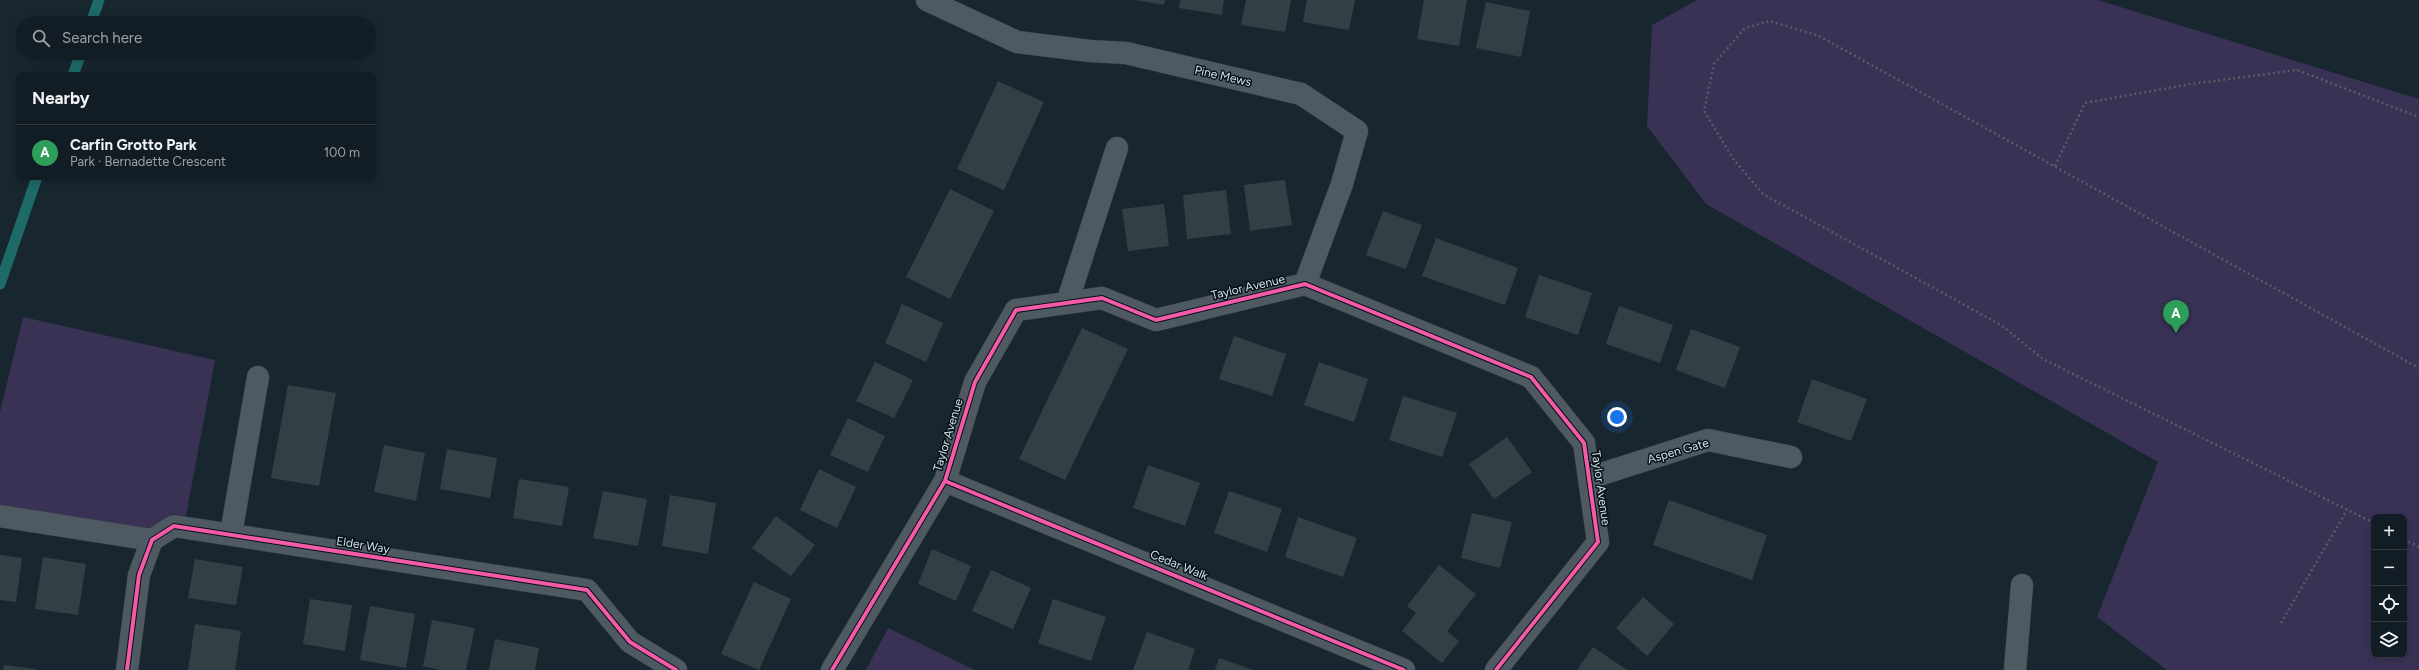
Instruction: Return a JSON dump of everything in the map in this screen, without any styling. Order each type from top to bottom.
[{"type":"street","name":"Pine Mews","points":[[927,0],[1017,42],[1090,51],[1126,53],[1301,94],[1357,131],[1342,184],[1305,284]]},
{"type":"street","points":[[1067,303],[1117,148]]},
{"type":"street","name":"Taylor Avenue","points":[[832,670],[945,481],[975,382],[1016,310],[1102,298],[1156,320],[1305,284],[1531,377],[1584,443],[1598,542],[1496,670]]},
{"type":"street","points":[[232,534],[258,377]]},
{"type":"street","name":"Aspen Gate","points":[[1589,478],[1708,440],[1791,457]]},
{"type":"street","name":"Cedar Walk","points":[[945,481],[1404,670]]},
{"type":"street","points":[[0,516],[152,540],[139,575],[127,670]]},
{"type":"street","name":"Elder Way","points":[[152,540],[174,526],[586,590],[630,642],[676,670]]},
{"type":"street","points":[[2014,670],[2022,585]]},
{"type":"path","points":[[2371,522],[2043,359],[2001,325],[1763,194],[1734,160],[1704,111],[1714,64],[1745,28],[1770,21],[1812,34],[2055,166],[2419,368]]},
{"type":"path","points":[[2055,166],[2085,103],[2191,84],[2297,70],[2419,117]]},
{"type":"path","points":[[2281,624],[2347,510]]},
{"type":"path","points":[[2407,541],[2419,547]]},
{"type":"shaded area","points":[[1697,0],[2098,0],[2419,99],[2419,670],[2167,670],[2097,617],[2158,462],[1706,204],[1647,126],[1652,25]]},
{"type":"shaded area","points":[[23,317],[215,360],[186,516],[171,514],[150,529],[0,507],[0,412]]},
{"type":"shaded area","points":[[888,628],[975,670],[866,670]]},
{"type":"building","points":[[1135,0],[1165,0],[1164,5]]},
{"type":"building","points":[[1180,0],[1224,0],[1222,15],[1179,8]]},
{"type":"building","points":[[1246,0],[1291,0],[1285,32],[1241,25]]},
{"type":"building","points":[[1307,0],[1355,0],[1349,30],[1303,22]]},
{"type":"building","points":[[1424,0],[1467,0],[1459,46],[1417,39]]},
{"type":"building","points":[[1486,2],[1530,11],[1521,57],[1476,48]]},
{"type":"building","points":[[998,81],[1044,102],[1004,190],[957,169]]},
{"type":"building","points":[[1285,180],[1292,225],[1250,231],[1244,185]]},
{"type":"building","points":[[950,189],[994,211],[950,299],[906,277]]},
{"type":"building","points":[[1226,190],[1231,234],[1187,239],[1183,195]]},
{"type":"building","points":[[1164,204],[1169,246],[1128,251],[1122,209]]},
{"type":"building","points":[[1383,211],[1422,225],[1406,269],[1366,255]]},
{"type":"building","points":[[1436,238],[1518,268],[1505,305],[1422,276]]},
{"type":"building","points":[[1539,275],[1592,293],[1578,335],[1525,317]]},
{"type":"building","points":[[902,304],[943,323],[926,362],[885,343]]},
{"type":"building","points":[[1619,306],[1673,325],[1660,363],[1606,344]]},
{"type":"building","points":[[1082,328],[1128,349],[1065,480],[1019,459]]},
{"type":"building","points":[[1691,329],[1740,347],[1725,388],[1676,370]]},
{"type":"building","points":[[1234,336],[1286,354],[1272,396],[1219,379]]},
{"type":"building","points":[[875,362],[913,380],[894,418],[856,401]]},
{"type":"building","points":[[1319,362],[1368,379],[1354,422],[1304,405]]},
{"type":"building","points":[[1812,379],[1867,399],[1851,441],[1797,422]]},
{"type":"building","points":[[288,385],[336,393],[319,486],[271,478]]},
{"type":"building","points":[[1403,396],[1457,413],[1442,457],[1389,440]]},
{"type":"building","points":[[848,418],[885,436],[868,472],[830,455]]},
{"type":"building","points":[[1507,437],[1532,472],[1494,499],[1469,464]]},
{"type":"building","points":[[384,445],[425,453],[416,501],[374,492]]},
{"type":"building","points":[[447,449],[497,458],[490,498],[440,489]]},
{"type":"building","points":[[1148,465],[1200,483],[1185,526],[1133,508]]},
{"type":"building","points":[[819,469],[856,487],[837,528],[800,510]]},
{"type":"building","points":[[519,479],[569,487],[562,526],[513,518]]},
{"type":"building","points":[[603,491],[647,499],[638,546],[593,538]]},
{"type":"building","points":[[1229,491],[1282,509],[1267,552],[1214,533]]},
{"type":"building","points":[[670,495],[716,503],[708,554],[662,546]]},
{"type":"building","points":[[1669,500],[1767,535],[1752,580],[1653,545]]},
{"type":"building","points":[[1472,513],[1512,522],[1500,568],[1461,558]]},
{"type":"building","points":[[776,516],[815,545],[791,576],[752,548]]},
{"type":"building","points":[[1298,517],[1357,538],[1343,577],[1285,557]]},
{"type":"building","points":[[932,549],[971,566],[956,601],[918,584]]},
{"type":"building","points":[[0,555],[22,558],[16,602],[0,600]]},
{"type":"building","points":[[43,557],[86,564],[78,615],[35,609]]},
{"type":"building","points":[[195,559],[243,567],[236,605],[188,598]]},
{"type":"building","points":[[1439,565],[1476,594],[1447,631],[1459,641],[1442,663],[1402,631],[1416,613],[1407,606]]},
{"type":"building","points":[[991,570],[1031,588],[1013,629],[972,611]]},
{"type":"building","points":[[754,582],[791,599],[759,670],[721,654]]},
{"type":"building","points":[[1643,597],[1674,624],[1647,656],[1616,628]]},
{"type":"building","points":[[310,599],[352,605],[345,651],[303,644]]},
{"type":"building","points":[[1053,599],[1106,617],[1091,661],[1038,643]]},
{"type":"building","points":[[370,606],[415,614],[406,668],[360,660]]},
{"type":"building","points":[[432,620],[475,628],[466,670],[440,670],[423,666]]},
{"type":"building","points":[[195,624],[241,631],[235,670],[188,670]]},
{"type":"building","points":[[1147,632],[1195,649],[1188,670],[1133,670]]},
{"type":"building","points":[[495,639],[539,648],[535,670],[489,670]]},
{"type":"building","points":[[1593,647],[1627,670],[1577,670]]},
{"type":"building","points":[[1219,658],[1254,670],[1215,670]]},
{"type":"building","points":[[4,665],[36,669],[36,670],[3,670]]},
{"type":"waterway","points":[[93,16],[99,0]]},
{"type":"waterway","points":[[74,72],[78,60]]},
{"type":"waterway","points":[[0,284],[36,180]]},
{"type":"cycle path","points":[[832,670],[945,481],[975,382],[1016,310],[1102,298],[1156,320],[1305,284],[1531,377],[1584,443],[1598,542],[1496,670]]},
{"type":"cycle path","points":[[945,481],[1404,670]]},
{"type":"cycle path","points":[[127,670],[139,575],[152,540],[174,526],[587,590],[630,642],[676,670]]},
{"type":"place","name":"Carfin Grotto Park","points":[[2176,333]]}]
